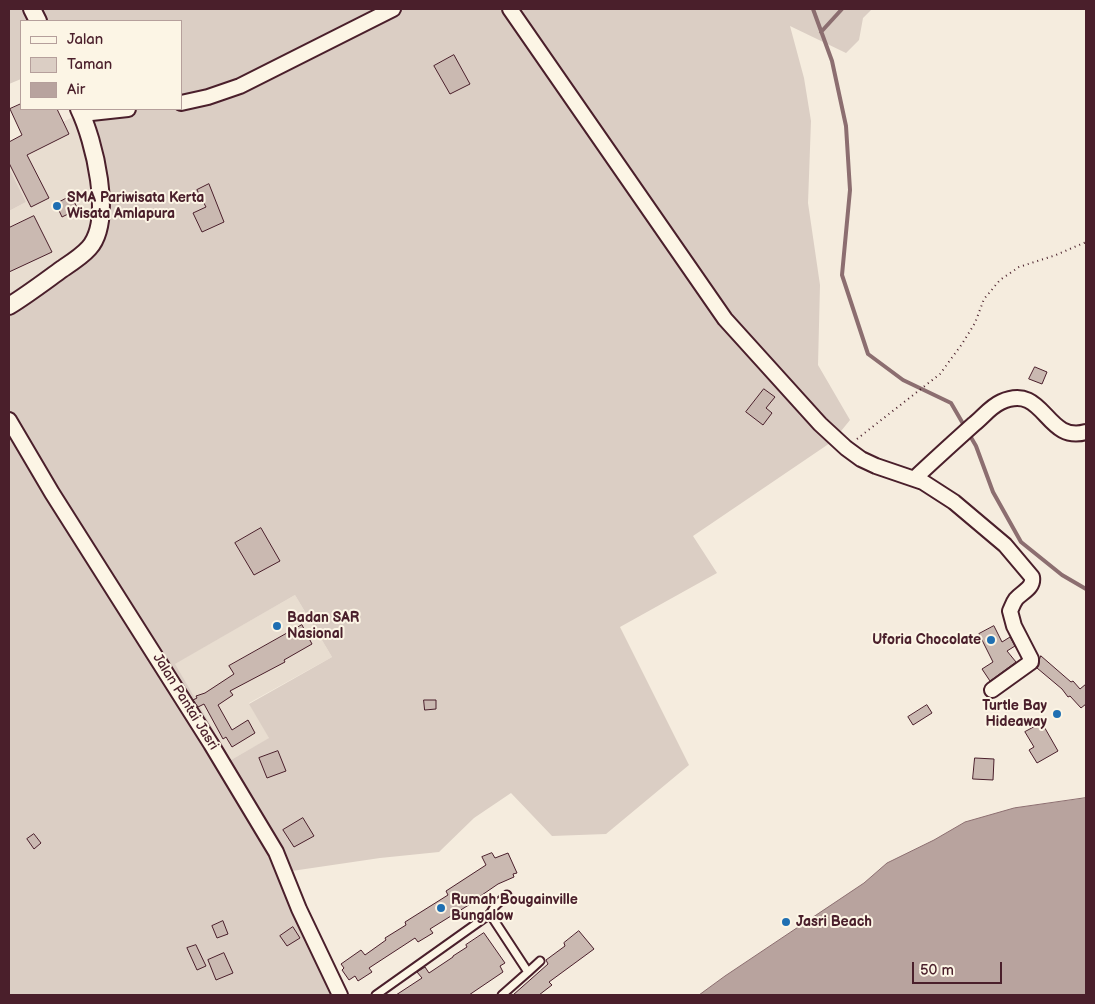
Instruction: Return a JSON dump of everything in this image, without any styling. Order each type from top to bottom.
[{"type":"street","points":[[182,103],[208,97],[240,86],[393,9]]},
{"type":"street","points":[[510,9],[725,319],[820,424],[846,448],[862,459],[932,486],[989,530],[1014,555],[1032,577],[1033,582],[1016,599],[1010,611],[1014,626],[1032,662],[992,690]]},
{"type":"street","points":[[9,306],[89,248],[96,236],[100,216],[98,175],[89,132],[80,111],[104,110]]},
{"type":"street","points":[[914,478],[1000,402],[1010,399],[1026,399],[1034,404],[1061,431],[1077,434],[1086,432]]},
{"type":"street","name":"Jalan Pantai Jasri","points":[[9,420],[52,493],[211,744],[276,852],[299,909],[340,995]]},
{"type":"lane","points":[[376,995],[490,914],[495,906],[507,895]]},
{"type":"lane","points":[[490,914],[528,972]]},
{"type":"lane","points":[[502,995],[540,961]]},
{"type":"path","points":[[846,448],[940,374],[975,323],[984,299],[1000,280],[1019,267],[1056,255],[1086,242]]},
{"type":"shaded area","name":"SMA Pariwisata Kerta Wisata Amlapura","points":[[73,117],[90,166],[97,232],[13,300],[9,290],[9,211],[26,202],[9,168],[9,148]]},
{"type":"shaded area","name":"Badan SAR Nasional","points":[[295,595],[332,657],[249,703],[270,738],[231,760],[174,664]]},
{"type":"green space","points":[[9,9],[872,9],[863,18],[859,40],[846,53],[790,26],[804,78],[811,121],[808,203],[820,285],[818,365],[850,420],[833,441],[693,536],[717,573],[620,627],[689,765],[606,834],[552,836],[511,793],[474,818],[439,852],[380,858],[285,872],[341,995],[9,995],[9,290],[13,299],[97,232],[90,166],[69,110],[182,110],[182,20],[20,20],[20,79],[9,84]],"holes":[[[295,595],[332,657],[249,704],[269,738],[231,760],[175,664]]]},
{"type":"green space","points":[[9,168],[26,202],[9,211]]},
{"type":"water","points":[[1086,798],[1086,995],[699,995],[864,883],[887,863],[934,840],[965,822],[1014,808]]},
{"type":"building","points":[[454,55],[470,84],[450,94],[434,66]]},
{"type":"building","points":[[20,104],[20,110],[57,110],[69,134],[27,155],[49,198],[31,207],[9,163],[9,142],[22,135],[10,109]]},
{"type":"building","points":[[209,184],[224,222],[202,232],[193,213],[206,207],[197,190]]},
{"type":"building","points":[[71,196],[78,209],[62,217],[56,204]]},
{"type":"building","points":[[34,216],[52,252],[9,272],[9,228]]},
{"type":"building","points":[[1035,367],[1047,372],[1042,384],[1029,379]]},
{"type":"building","points":[[764,389],[775,397],[766,408],[772,413],[763,425],[746,412]]},
{"type":"building","points":[[261,528],[280,561],[254,575],[235,543]]},
{"type":"building","points":[[302,625],[312,644],[284,660],[285,662],[230,691],[233,695],[218,705],[232,730],[248,720],[255,733],[232,747],[226,737],[223,739],[204,704],[198,707],[193,700],[197,698],[196,696],[205,693],[234,674],[229,666]]},
{"type":"building","points":[[994,626],[1002,642],[1010,637],[1015,646],[1007,651],[1016,662],[990,681],[982,669],[993,662],[979,634]]},
{"type":"building","points":[[1041,656],[1071,682],[1073,681],[1080,689],[1086,684],[1086,704],[1081,708],[1037,668]]},
{"type":"building","points":[[424,700],[436,700],[436,709],[425,710]]},
{"type":"building","points":[[927,705],[932,713],[913,725],[908,717]]},
{"type":"building","points":[[1042,723],[1058,751],[1037,763],[1029,750],[1034,747],[1025,732]]},
{"type":"building","points":[[278,751],[286,771],[267,778],[259,758]]},
{"type":"building","points":[[975,758],[994,759],[993,780],[973,779]]},
{"type":"building","points":[[303,818],[314,836],[294,847],[283,830]]},
{"type":"building","points":[[34,834],[41,843],[34,849],[27,839]]},
{"type":"building","points":[[492,853],[495,858],[508,853],[517,873],[513,874],[514,877],[498,884],[480,898],[430,929],[433,933],[418,942],[415,938],[369,968],[372,972],[358,981],[355,976],[349,980],[342,970],[344,968],[341,964],[361,950],[365,955],[386,940],[385,938],[406,925],[405,922],[448,895],[446,891],[486,865],[482,857]]},
{"type":"building","points":[[223,921],[228,934],[217,938],[212,926]]},
{"type":"building","points":[[293,927],[300,938],[287,946],[280,936]]},
{"type":"building","points":[[579,931],[594,949],[549,982],[552,985],[539,995],[513,995],[548,964],[546,960],[565,946],[564,943]]},
{"type":"building","points":[[484,933],[505,963],[500,966],[503,972],[469,995],[396,995],[422,978],[417,972],[425,967],[429,973]]},
{"type":"building","points":[[196,945],[206,966],[197,970],[187,948]]},
{"type":"building","points":[[224,953],[233,973],[216,980],[208,960]]},
{"type":"waterway","points":[[813,9],[832,61],[846,126],[850,190],[842,275],[868,354],[903,380],[951,403],[976,446],[993,492],[1021,542],[1062,575],[1086,589]]},
{"type":"waterway","points":[[821,32],[842,9]]},
{"type":"place","name":"SMA Pariwisata Kerta Wisata Amlapura","points":[[57,206]]},
{"type":"place","name":"Badan SAR Nasional","points":[[277,626]]},
{"type":"place","name":"Uforia Chocolate","points":[[991,640]]},
{"type":"place","name":"Turtle Bay Hideaway","points":[[1057,714]]},
{"type":"place","name":"Rumah Bougainville Bungalow","points":[[441,908]]},
{"type":"place","name":"Jasri Beach","points":[[786,922]]}]
